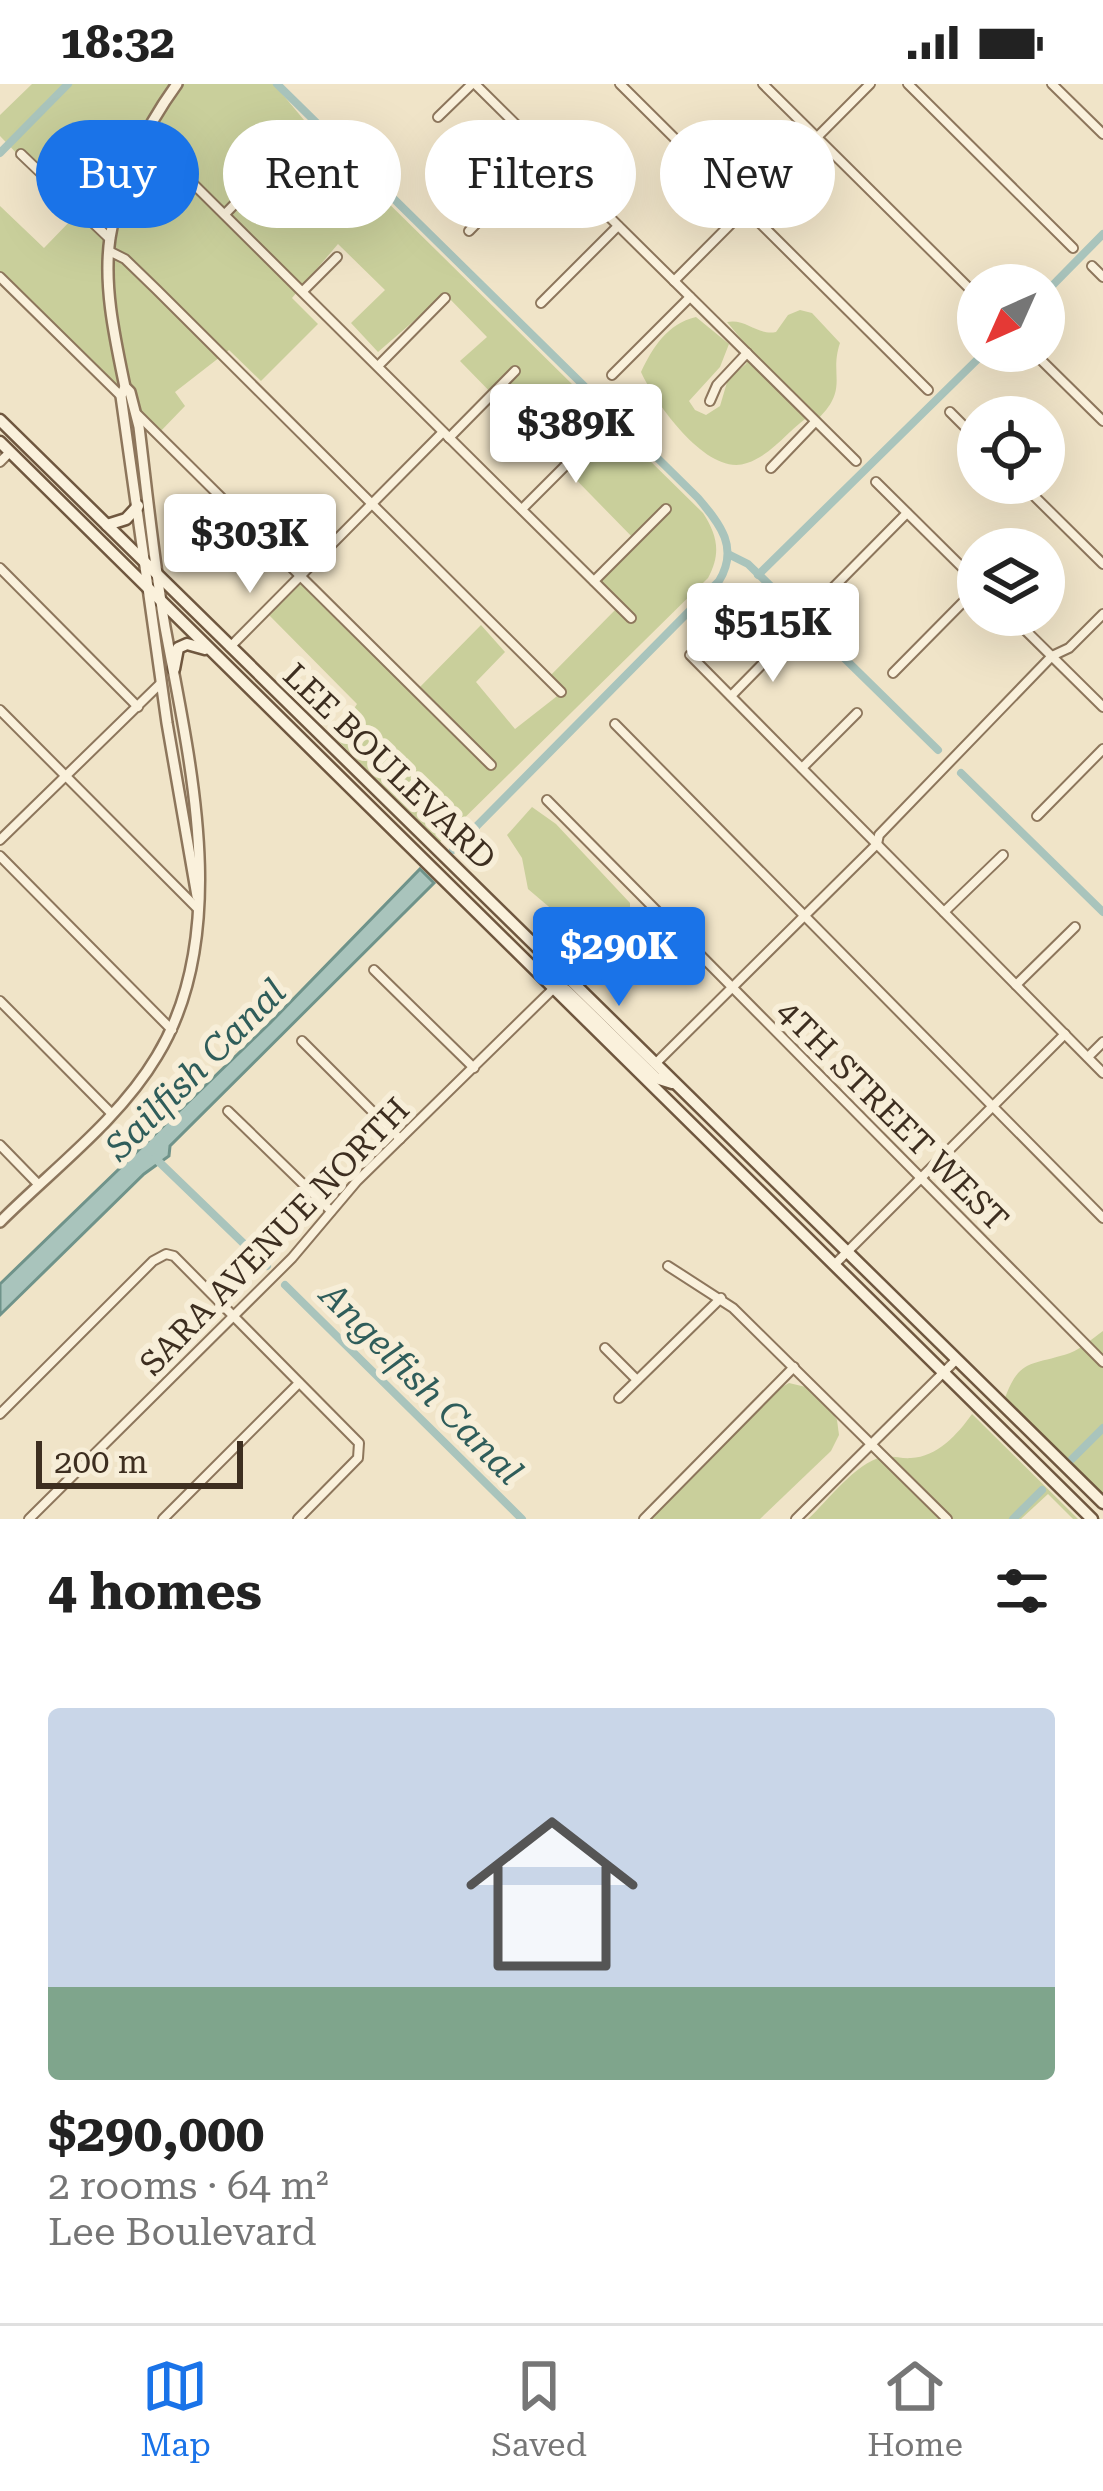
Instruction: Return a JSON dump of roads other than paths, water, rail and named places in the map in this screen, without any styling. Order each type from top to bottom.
[{"type":"main road","name":"LEE BOULEVARD","points":[[0,419],[1103,1503]]},
{"type":"main road","name":"LEE BOULEVARD","points":[[0,442],[5,457],[162,599],[1092,1519]]},
{"type":"main road","points":[[107,525],[126,519],[138,506]]},
{"type":"main road","points":[[174,669],[175,652],[187,644],[213,652]]},
{"type":"main road","points":[[554,988],[572,995],[656,1078],[675,1084]]},
{"type":"street","points":[[155,120],[177,84]]},
{"type":"street","points":[[439,117],[474,84],[512,120]]},
{"type":"street","points":[[484,92],[492,84]]},
{"type":"street","points":[[620,84],[660,124]]},
{"type":"street","points":[[764,84],[800,120]]},
{"type":"street","points":[[834,120],[870,84]]},
{"type":"street","points":[[908,84],[1073,248]]},
{"type":"street","points":[[1052,84],[1103,134]]},
{"type":"street","points":[[21,154],[110,239]]},
{"type":"street","points":[[835,155],[957,276]]},
{"type":"street","points":[[199,189],[223,212]]},
{"type":"street","points":[[113,228],[111,309],[161,683],[199,906]]},
{"type":"street","points":[[239,228],[631,618]]},
{"type":"street","points":[[469,231],[472,228]]},
{"type":"street","points":[[541,303],[616,228]]},
{"type":"street","points":[[620,228],[856,461]]},
{"type":"street","points":[[674,280],[727,228]]},
{"type":"street","points":[[765,228],[928,390]]},
{"type":"street","points":[[111,252],[141,274],[561,692]]},
{"type":"street","points":[[303,291],[338,256]]},
{"type":"street","points":[[1092,266],[1103,277]]},
{"type":"street","points":[[0,277],[123,391],[130,392],[200,854],[191,976],[172,1030],[150,1067],[111,1113],[0,1222]]},
{"type":"street","points":[[612,375],[690,297]]},
{"type":"street","points":[[378,366],[445,298]]},
{"type":"street","points":[[710,401],[717,385],[747,353]]},
{"type":"street","points":[[230,647],[372,503],[515,371]]},
{"type":"street","points":[[1053,372],[1103,421]]},
{"type":"street","points":[[950,412],[957,419]]},
{"type":"street","points":[[136,413],[491,764]]},
{"type":"street","points":[[771,468],[815,422]]},
{"type":"street","points":[[522,509],[598,432]]},
{"type":"street","points":[[876,482],[957,563]]},
{"type":"street","points":[[1043,504],[1103,564]]},
{"type":"street","points":[[594,581],[666,509]]},
{"type":"street","points":[[819,602],[908,513]]},
{"type":"street","points":[[0,568],[137,706]]},
{"type":"street","points":[[892,673],[957,606]]},
{"type":"street","points":[[655,1064],[877,844],[879,835],[1052,656],[1069,648],[1103,614]]},
{"type":"street","points":[[1032,636],[1103,707]]},
{"type":"street","points":[[731,696],[783,643]]},
{"type":"street","points":[[690,656],[1103,1072]]},
{"type":"street","points":[[0,840],[161,683]]},
{"type":"street","points":[[0,710],[199,906]]},
{"type":"street","points":[[802,768],[857,713]]},
{"type":"street","points":[[615,724],[1103,1218]]},
{"type":"street","points":[[1037,816],[1103,749]]},
{"type":"street","points":[[179,797],[190,785]]},
{"type":"street","points":[[179,797],[185,802],[200,854]]},
{"type":"street","name":"4TH STREET WEST","points":[[547,800],[1103,1362]]},
{"type":"street","points":[[944,913],[1003,855]]},
{"type":"street","points":[[0,856],[172,1030]]},
{"type":"street","points":[[1016,985],[1075,927]]},
{"type":"street","points":[[374,970],[474,1068]]},
{"type":"street","name":"SARA AVENUE NORTH","points":[[29,1519],[554,988]]},
{"type":"street","points":[[0,1001],[111,1113]]},
{"type":"street","points":[[834,1264],[1065,1034]]},
{"type":"street","points":[[302,1041],[400,1139]]},
{"type":"street","points":[[1088,1057],[1103,1042]]},
{"type":"street","points":[[228,1111],[331,1211]]},
{"type":"street","points":[[0,1145],[38,1184]]},
{"type":"street","points":[[0,1414],[153,1262],[166,1254],[173,1256],[359,1443],[362,1451],[298,1519]]},
{"type":"street","points":[[668,1266],[721,1298],[947,1519]]},
{"type":"street","points":[[620,1397],[721,1298]]},
{"type":"street","points":[[605,1348],[637,1381]]},
{"type":"street","points":[[796,1519],[956,1361]]},
{"type":"street","points":[[644,1519],[794,1367]]},
{"type":"street","points":[[163,1519],[299,1383]]},
{"type":"water","points":[[420,869],[434,883],[170,1146],[169,1156],[144,1174],[0,1315],[0,1284],[270,1023]]},
{"type":"waterway","points":[[0,153],[68,84]]},
{"type":"waterway","name":"Sailfish Canal","points":[[277,84],[698,498],[725,537],[727,558],[719,581],[453,850]]},
{"type":"waterway","points":[[1065,273],[1103,234]]},
{"type":"waterway","points":[[758,575],[965,372]]},
{"type":"waterway","points":[[730,555],[748,564],[938,750]]},
{"type":"waterway","points":[[961,773],[1103,912]]},
{"type":"waterway","name":"Angelfish Canal","points":[[155,1158],[267,1266]]},
{"type":"waterway","name":"Angelfish Canal","points":[[285,1285],[522,1519]]},
{"type":"waterway","points":[[1072,1459],[1103,1428]]},
{"type":"waterway","points":[[1013,1519],[1042,1490]]}]
